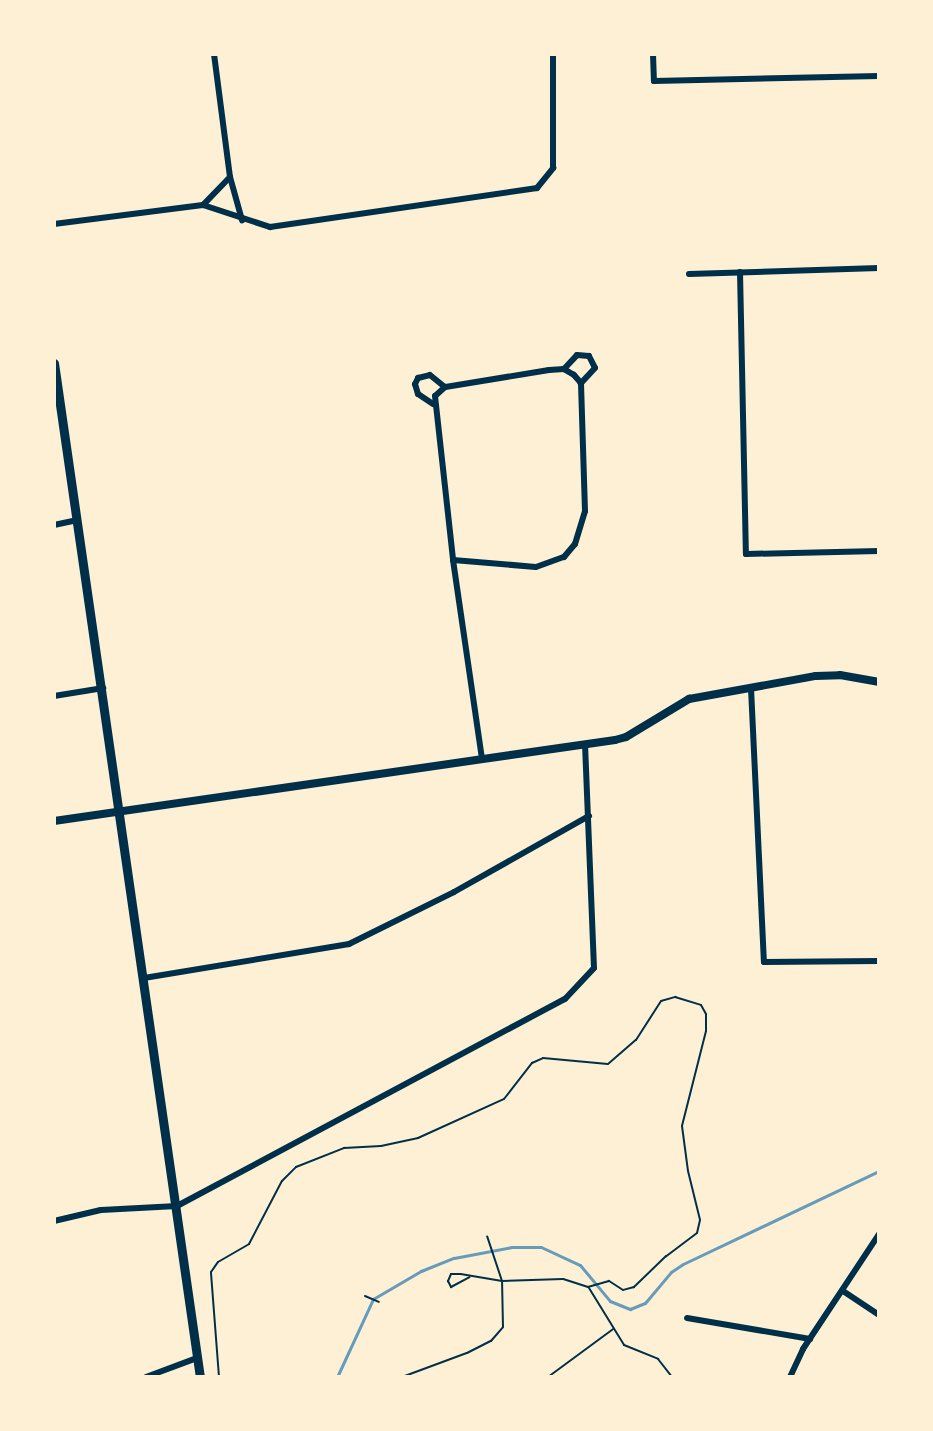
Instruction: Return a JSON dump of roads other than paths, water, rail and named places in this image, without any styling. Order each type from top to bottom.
[{"type":"main road","points":[[54,363],[200,1377]]},
{"type":"street","points":[[214,54],[230,177],[242,220]]},
{"type":"street","points":[[54,224],[203,205],[270,227],[537,188],[553,168],[553,54]]},
{"type":"street","points":[[653,54],[654,81],[879,76]]},
{"type":"street","points":[[203,205],[230,177]]},
{"type":"street","points":[[689,274],[879,268]]},
{"type":"street","points":[[740,272],[746,554],[879,551]]},
{"type":"street","points":[[453,560],[536,567],[564,557],[575,544],[585,511],[581,383],[595,368],[589,356],[577,355],[564,369],[445,387],[434,400],[453,560],[482,759]]},
{"type":"street","points":[[564,369],[581,383]]},
{"type":"street","points":[[434,400],[418,394],[415,384],[418,378],[430,375],[445,387]]},
{"type":"street","points":[[54,525],[77,520]]},
{"type":"street","points":[[54,821],[626,737],[689,699],[827,675],[879,682]]},
{"type":"street","points":[[54,696],[103,688]]},
{"type":"street","points":[[751,688],[764,962],[879,961]]},
{"type":"street","points":[[54,1221],[101,1210],[177,1206],[565,999],[594,968],[585,744]]},
{"type":"street","points":[[144,978],[349,944],[454,892],[589,816]]},
{"type":"street","points":[[790,1377],[810,1339],[879,1234]]},
{"type":"street","points":[[843,1291],[879,1315]]},
{"type":"street","points":[[687,1318],[810,1339]]},
{"type":"street","points":[[146,1377],[197,1358]]},
{"type":"waterway","points":[[337,1377],[373,1299],[421,1271],[454,1258],[512,1247],[541,1247],[580,1265],[610,1301],[630,1309],[645,1303],[671,1272],[683,1264],[879,1171]]}]
